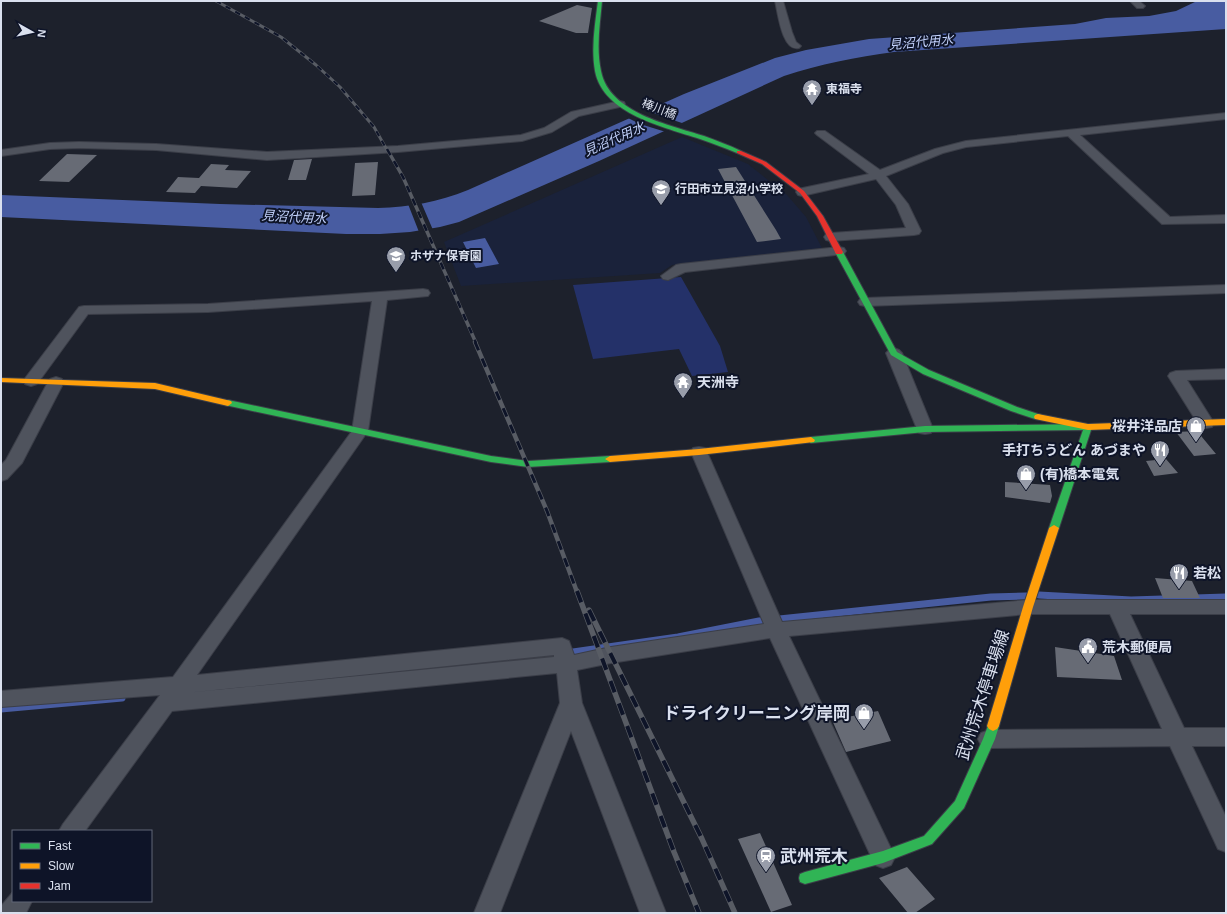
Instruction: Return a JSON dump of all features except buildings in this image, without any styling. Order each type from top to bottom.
[{"type":"main road","name":"棒川橋","points":[[600,1],[597,42],[599,79],[606,91],[620,104],[632,112],[678,130],[726,146],[764,164],[802,192],[820,216],[865,302],[894,353]]},
{"type":"main road","points":[[894,353],[926,372],[1014,409],[1046,420],[1088,427]]},
{"type":"main road","points":[[1,380],[155,386],[255,410],[491,459],[528,464],[699,452],[925,428],[1088,427],[1226,422]]},
{"type":"main road","name":"武州荒木停車場線","points":[[805,878],[883,857],[928,840],[960,804],[989,740],[1028,607],[1088,427]]},
{"type":"street","points":[[779,1],[787,32],[792,44],[796,46]]},
{"type":"street","points":[[1,153],[50,146],[79,145],[156,147],[267,156],[393,150],[529,137],[556,126],[575,114],[620,104]]},
{"type":"street","points":[[802,192],[879,175],[938,151],[966,144],[1071,134],[1226,116]]},
{"type":"street","points":[[821,133],[879,175],[902,204],[914,231],[831,237]]},
{"type":"street","points":[[1071,134],[1167,221],[1226,220]]},
{"type":"street","points":[[668,276],[681,268],[839,251]]},
{"type":"street","points":[[865,302],[1226,289]]},
{"type":"street","points":[[31,381],[84,310],[208,308],[423,293]]},
{"type":"street","points":[[72,830],[179,685],[360,431],[380,296]]},
{"type":"street","points":[[894,353],[925,428]]},
{"type":"street","points":[[1206,423],[1176,376],[1226,374]]},
{"type":"street","points":[[1,475],[13,463],[56,382]]},
{"type":"street","points":[[699,452],[776,630],[883,857]]},
{"type":"street","points":[[165,703],[566,664],[611,655],[776,630],[1028,607],[1226,607]]},
{"type":"street","points":[[1117,608],[1226,842]]},
{"type":"street","points":[[1,699],[179,685],[562,646],[571,703],[653,913]]},
{"type":"street","points":[[486,913],[571,703]]},
{"type":"street","points":[[989,740],[1226,737]]},
{"type":"street","points":[[11,913],[19,902]]},
{"type":"shaded area","name":"行田市立見沼小学校","points":[[682,137],[748,164],[787,195],[806,217],[822,248],[672,265],[660,273],[461,286],[444,242]]},
{"type":"shaded area","points":[[681,277],[720,346],[728,372],[692,376],[679,349],[593,359],[573,285]]},
{"type":"water","name":"見沼代用水","points":[[1197,1],[1226,1],[1226,29],[894,52],[838,61],[784,76],[599,161],[459,222],[440,227],[410,232],[346,234],[1,217],[1,195],[220,204],[378,208],[424,203],[446,198],[468,190],[684,94],[775,58],[806,50],[869,39],[1075,24],[1106,18],[1149,16],[1176,11]]},
{"type":"water","points":[[485,238],[499,264],[476,268],[463,242]]},
{"type":"pier","points":[[645,109],[685,124],[666,132],[640,124],[626,117]]},
{"type":"pier","points":[[421,202],[433,230],[419,232],[408,204]]},
{"type":"waterway","points":[[1039,595],[1131,600],[1226,597]]},
{"type":"waterway","points":[[566,653],[678,637],[759,621],[991,597],[1026,596]]},
{"type":"waterway","points":[[1,709],[122,698]]},
{"type":"railway","points":[[216,1],[281,37],[316,65],[340,87],[374,127],[387,150]]},
{"type":"railway","points":[[387,149],[403,177],[476,343]]},
{"type":"railway","points":[[475,342],[547,511],[577,592]]},
{"type":"railway","points":[[577,591],[674,852],[699,913]]},
{"type":"railway","points":[[589,610],[702,839],[735,913]]},
{"type":"traffic: fast","points":[[600,1],[596,54],[598,72],[602,85],[611,96],[622,105],[649,120],[709,140],[739,152]]},
{"type":"traffic: fast","points":[[839,252],[894,353],[926,372],[1014,409],[1038,417]]},
{"type":"traffic: fast","points":[[228,403],[491,459],[528,464],[610,459]]},
{"type":"traffic: fast","points":[[811,440],[925,429],[1088,427],[1054,528]]},
{"type":"traffic: fast","points":[[805,878],[883,857],[928,840],[960,804],[989,739],[993,726]]},
{"type":"traffic: slow","points":[[1,380],[155,386],[228,403]]},
{"type":"traffic: slow","points":[[1038,417],[1088,427],[1226,422]]},
{"type":"traffic: slow","points":[[610,459],[699,452],[811,440]]},
{"type":"traffic: slow","points":[[993,726],[1028,607],[1054,528]]},
{"type":"traffic: jam","points":[[739,152],[764,163],[802,192],[820,216],[839,252]]},
{"type":"place","name":"東福寺","points":[[812,106]]},
{"type":"place","name":"行田市立見沼小学校","points":[[661,206]]},
{"type":"place","name":"ホザナ保育園","points":[[396,273]]},
{"type":"place","name":"天洲寺","points":[[683,399]]},
{"type":"place","name":"桜井洋品店","points":[[1196,443]]},
{"type":"place","name":"手打ちうどん あづまや","points":[[1160,467]]},
{"type":"place","name":"(有)橋本電気","points":[[1026,491]]},
{"type":"place","name":"若松","points":[[1179,590]]},
{"type":"place","name":"荒木郵便局","points":[[1088,664]]},
{"type":"place","name":"ドライクリーニング岸岡","points":[[864,730]]},
{"type":"place","name":"武州荒木","points":[[766,873]]}]
